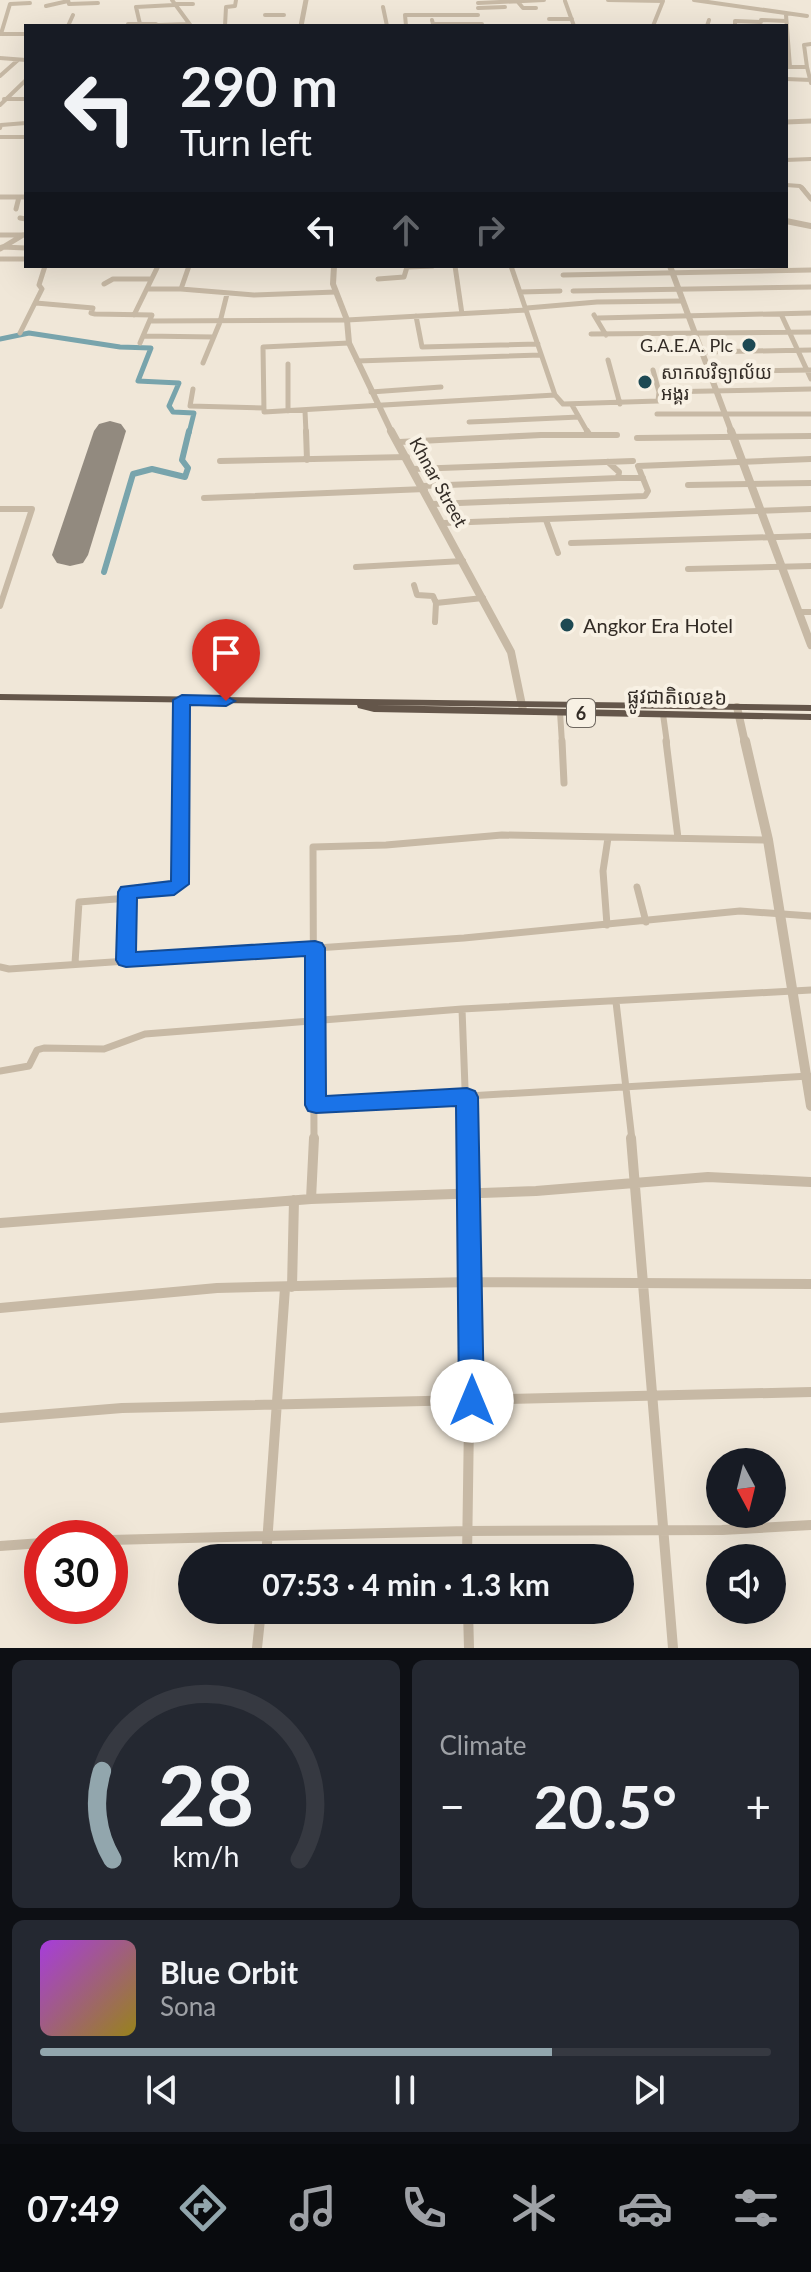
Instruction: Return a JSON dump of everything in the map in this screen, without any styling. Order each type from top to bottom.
[{"type":"highway","name":"ផ្លូវជាតិលេខ៦","points":[[0,697],[351,703],[374,709],[422,706],[738,711],[811,717]]},
{"type":"highway","name":"ផ្លូវជាតិលេខ៦","points":[[523,707],[560,712],[663,714],[811,708]]},
{"type":"street","points":[[225,24],[226,7],[235,6],[236,0]]},
{"type":"street","points":[[301,24],[306,0]]},
{"type":"street","points":[[608,0],[663,1],[654,24]]},
{"type":"street","points":[[694,0],[809,16]]},
{"type":"street","points":[[46,6],[68,1],[98,3]]},
{"type":"street","points":[[565,1],[573,24]]},
{"type":"street","points":[[518,2],[523,8],[536,8]]},
{"type":"street","points":[[406,24],[405,15],[443,17],[478,7],[542,2]]},
{"type":"street","points":[[24,34],[0,34],[1,25],[10,4],[30,3]]},
{"type":"street","points":[[174,4],[189,24]]},
{"type":"street","points":[[140,24],[135,8],[194,5]]},
{"type":"street","points":[[478,7],[487,6]]},
{"type":"street","points":[[383,7],[387,24]]},
{"type":"street","points":[[478,7],[505,7]]},
{"type":"street","points":[[478,7],[499,12]]},
{"type":"street","points":[[749,11],[809,16]]},
{"type":"street","points":[[760,12],[761,23]]},
{"type":"street","points":[[69,24],[73,15]]},
{"type":"street","points":[[265,15],[284,15]]},
{"type":"street","points":[[786,15],[786,24]]},
{"type":"street","points":[[406,19],[414,19]]},
{"type":"street","points":[[549,19],[572,19]]},
{"type":"street","points":[[432,20],[432,24],[462,23]]},
{"type":"street","points":[[708,24],[709,20]]},
{"type":"street","points":[[735,24],[735,21],[786,21]]},
{"type":"street","points":[[128,24],[156,23]]},
{"type":"street","points":[[788,79],[810,81],[804,45],[811,44]]},
{"type":"street","points":[[0,58],[24,60]]},
{"type":"street","points":[[0,76],[18,60]]},
{"type":"street","points":[[788,67],[807,67]]},
{"type":"street","points":[[2,101],[24,82]]},
{"type":"street","points":[[2,101],[24,99]]},
{"type":"street","points":[[788,122],[811,121]]},
{"type":"street","points":[[0,128],[1,125],[24,123]]},
{"type":"street","points":[[0,137],[24,137]]},
{"type":"street","points":[[788,160],[811,159]]},
{"type":"street","points":[[788,185],[800,186],[811,199]]},
{"type":"street","points":[[0,197],[23,197]]},
{"type":"street","points":[[16,209],[23,197]]},
{"type":"street","points":[[788,220],[811,226]]},
{"type":"street","points":[[0,235],[24,235]]},
{"type":"street","points":[[0,248],[24,235]]},
{"type":"street","points":[[0,248],[24,248]]},
{"type":"street","points":[[0,259],[24,259]]},
{"type":"street","points":[[20,333],[42,289],[39,285],[44,268]]},
{"type":"street","points":[[134,315],[157,268]]},
{"type":"street","points":[[181,289],[188,268]]},
{"type":"street","name":"Khnar Street","points":[[334,268],[336,292],[347,320],[349,343],[378,406],[444,523],[511,652],[523,707]]},
{"type":"street","points":[[378,279],[406,277],[408,268]]},
{"type":"street","points":[[455,268],[462,314]]},
{"type":"street","points":[[512,268],[555,395],[563,404],[653,402],[660,398],[653,370]]},
{"type":"street","points":[[691,268],[693,273]]},
{"type":"street","points":[[671,269],[811,645]]},
{"type":"street","points":[[563,275],[671,269],[693,273],[811,270]]},
{"type":"street","points":[[762,271],[770,288]]},
{"type":"street","points":[[104,284],[109,279],[151,279]]},
{"type":"street","points":[[573,291],[811,287]]},
{"type":"street","points":[[147,289],[227,294],[336,292]]},
{"type":"street","points":[[520,292],[560,291]]},
{"type":"street","points":[[586,291],[590,303]]},
{"type":"street","points":[[203,363],[220,322],[227,294]]},
{"type":"street","points":[[150,321],[347,320],[590,303],[682,301]]},
{"type":"street","points":[[36,303],[93,308],[91,313],[95,314],[152,315],[140,343]]},
{"type":"street","points":[[606,335],[596,316],[811,313]]},
{"type":"street","points":[[781,314],[811,379]]},
{"type":"street","points":[[416,316],[422,347],[538,344]]},
{"type":"street","points":[[591,334],[811,332]]},
{"type":"street","points":[[144,336],[214,337]]},
{"type":"street","points":[[349,343],[263,347],[264,412],[555,395]]},
{"type":"street","points":[[703,352],[811,350]]},
{"type":"street","points":[[357,361],[541,355]]},
{"type":"street","points":[[608,360],[620,404]]},
{"type":"street","points":[[288,364],[288,411]]},
{"type":"street","points":[[669,372],[809,370]]},
{"type":"street","points":[[371,392],[441,387]]},
{"type":"street","points":[[193,389],[190,406],[264,408]]},
{"type":"street","points":[[659,392],[811,389]]},
{"type":"street","points":[[572,405],[589,434]]},
{"type":"street","points":[[305,411],[307,460]]},
{"type":"street","points":[[657,414],[811,414]]},
{"type":"street","points":[[469,422],[579,417]]},
{"type":"street","points":[[399,442],[617,435]]},
{"type":"street","points":[[637,438],[811,436]]},
{"type":"street","points":[[220,461],[407,457]]},
{"type":"street","points":[[433,504],[645,496],[648,491],[638,466],[811,459]]},
{"type":"street","points":[[413,469],[633,461]]},
{"type":"street","points":[[608,462],[617,468],[619,478]]},
{"type":"street","points":[[204,498],[643,478]]},
{"type":"street","points":[[688,485],[811,483]]},
{"type":"street","points":[[520,521],[522,500]]},
{"type":"street","points":[[0,509],[32,509],[0,606]]},
{"type":"street","points":[[444,523],[811,509]]},
{"type":"street","points":[[546,520],[558,553]]},
{"type":"street","points":[[571,543],[811,536]]},
{"type":"street","points":[[356,567],[463,561]]},
{"type":"street","points":[[688,569],[811,566]]},
{"type":"street","points":[[414,585],[417,595],[433,596],[436,603],[435,622]]},
{"type":"street","points":[[436,603],[483,598]]},
{"type":"street","points":[[798,612],[811,612]]},
{"type":"street","points":[[126,960],[128,892],[174,888],[180,884],[182,700]]},
{"type":"street","points":[[738,711],[782,915],[811,1106]]},
{"type":"street","points":[[560,712],[564,783]]},
{"type":"street","points":[[663,714],[678,838]]},
{"type":"street","points":[[311,1199],[316,1105],[313,847],[386,845],[502,835],[768,840]]},
{"type":"street","points":[[607,925],[605,883],[601,876],[608,838]]},
{"type":"street","points":[[637,887],[646,922]]},
{"type":"street","points":[[75,963],[79,902],[128,898]]},
{"type":"street","points":[[0,967],[9,969],[315,948],[646,922],[740,911],[811,916]]},
{"type":"street","points":[[0,1071],[29,1066],[37,1050],[44,1048],[104,1049],[145,1034],[462,1009],[811,990]]},
{"type":"street","points":[[616,1002],[637,1182],[673,1648]]},
{"type":"street","points":[[462,1009],[470,1193],[467,1232],[472,1401],[467,1544]]},
{"type":"street","points":[[316,1105],[808,1076]]},
{"type":"street","points":[[0,1223],[294,1200],[536,1191],[708,1177],[811,1182]]},
{"type":"street","points":[[267,1544],[294,1200]]},
{"type":"street","points":[[0,1308],[201,1289],[470,1282],[811,1284]]},
{"type":"street","points":[[0,1418],[122,1408],[811,1392]]},
{"type":"street","points":[[128,1539],[811,1525]]},
{"type":"street","points":[[0,1546],[24,1544]]},
{"type":"street","points":[[257,1648],[260,1624]]},
{"type":"street","points":[[468,1624],[469,1648]]},
{"type":"waterway","points":[[0,339],[29,333],[120,347],[151,348],[138,381],[179,383],[169,406],[173,412],[194,413],[189,433]]},
{"type":"waterway","points":[[104,572],[133,474],[152,469],[185,477],[188,468],[182,460],[189,431]]},
{"type":"runway","points":[[70,555],[110,431]]},
{"type":"place","name":"G.A.E.A. Plc","points":[[749,345]]},
{"type":"place","name":"សាកលវិទ្យាល័យ អង្គរ","points":[[645,382]]},
{"type":"place","name":"Angkor Era Hotel","points":[[567,625]]},
{"type":"route","points":[[226,701],[182,700],[180,884],[174,888],[128,892],[126,960],[315,948],[313,1021],[316,1105],[467,1097],[472,1401]]}]
